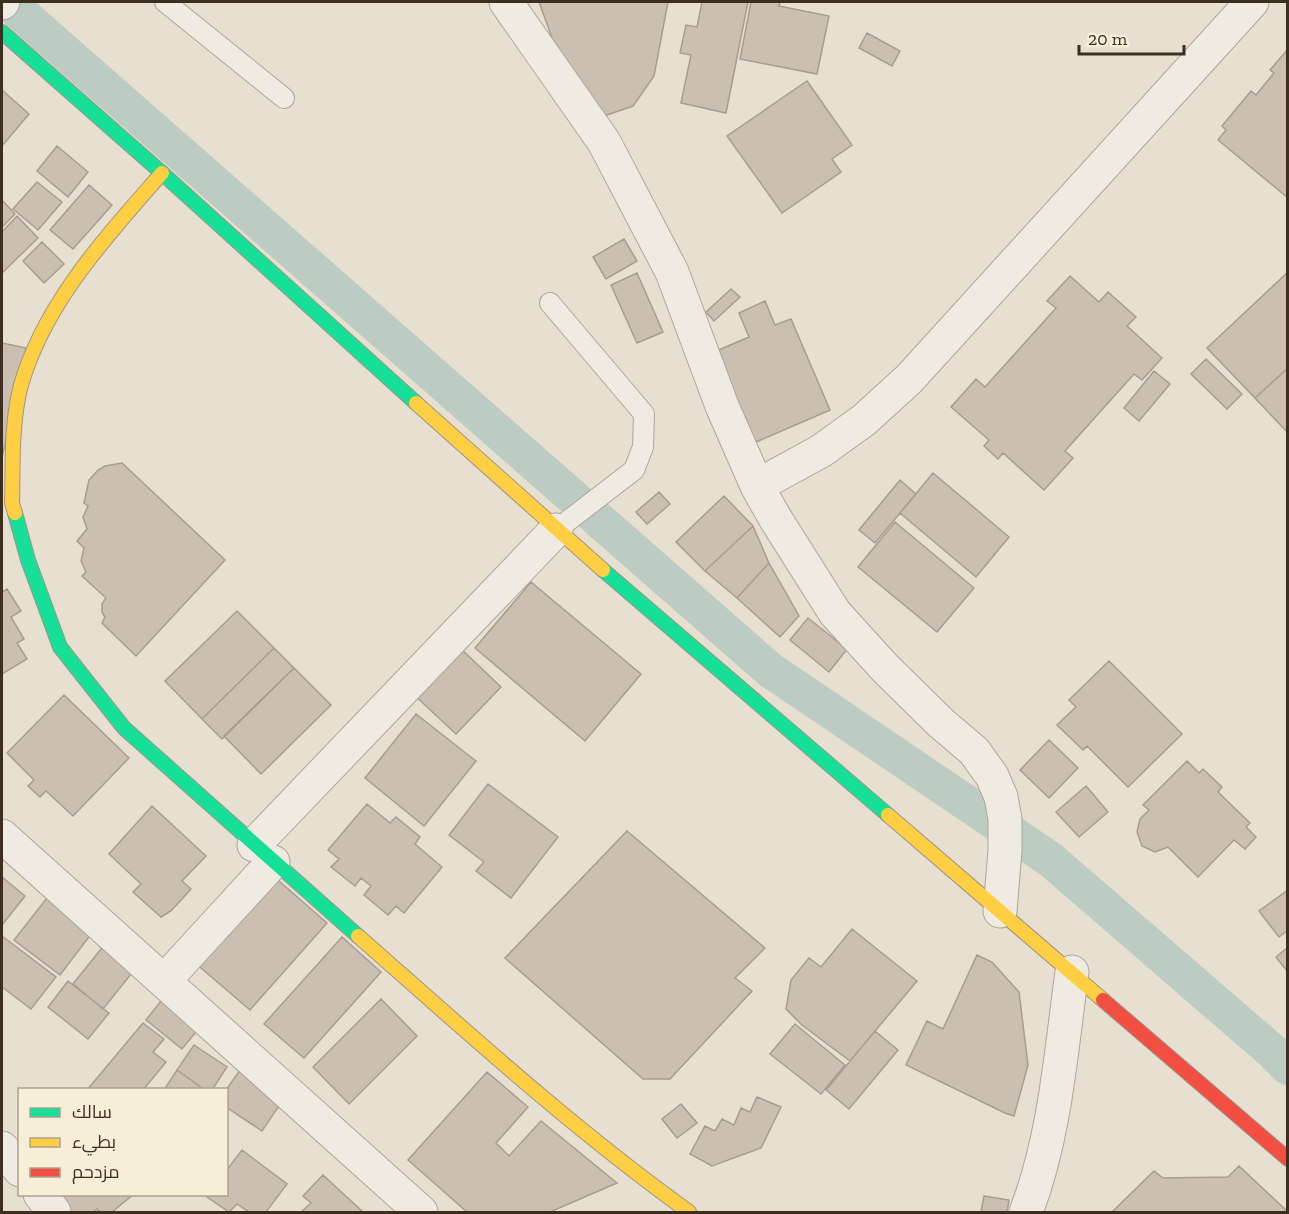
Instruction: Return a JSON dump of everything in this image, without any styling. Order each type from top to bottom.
[{"type":"street","points":[[506,2],[604,142],[667,262],[722,406],[757,486],[835,613],[885,668],[974,752],[992,776],[1001,797],[1005,819],[1000,911]]},
{"type":"street","points":[[757,486],[820,452],[864,420],[909,379],[1252,2]]},
{"type":"street","points":[[2,32],[162,173],[556,530],[1286,1156]]},
{"type":"street","points":[[162,173],[109,233],[60,301],[37,340],[21,386],[13,436],[12,503],[28,560],[60,647],[124,728],[554,1108],[628,1169],[689,1212]]},
{"type":"street","points":[[164,981],[264,853],[556,530]]},
{"type":"street","points":[[2,836],[422,1212]]},
{"type":"street","points":[[1026,1212],[1045,1150],[1054,1104],[1072,972]]},
{"type":"street","points":[[2,1148],[18,1168]]},
{"type":"street","points":[[42,1196],[54,1212]]},
{"type":"lane","points":[[165,2],[284,98]]},
{"type":"lane","points":[[550,303],[644,414],[643,447],[634,470],[556,530]]},
{"type":"building","points":[[539,2],[668,2],[654,76],[633,106],[598,118],[563,68]]},
{"type":"building","points":[[702,2],[748,2],[726,113],[681,103],[691,55],[680,53],[686,25],[697,27]]},
{"type":"building","points":[[751,2],[780,2],[779,6],[829,16],[817,74],[740,59]]},
{"type":"building","points":[[867,33],[900,51],[892,66],[859,48]]},
{"type":"building","points":[[1288,49],[1288,198],[1218,140],[1226,130],[1222,126],[1251,91],[1256,95],[1274,73],[1270,70]]},
{"type":"building","points":[[807,81],[852,145],[832,159],[841,172],[782,213],[727,136]]},
{"type":"building","points":[[2,90],[29,114],[2,146]]},
{"type":"building","points":[[57,146],[88,172],[68,197],[37,171]]},
{"type":"building","points":[[37,182],[62,202],[38,230],[13,209]]},
{"type":"building","points":[[89,185],[112,205],[73,249],[50,230]]},
{"type":"building","points":[[2,200],[15,214],[2,227]]},
{"type":"building","points":[[17,216],[38,238],[2,273],[2,232]]},
{"type":"building","points":[[624,239],[637,261],[606,279],[593,257]]},
{"type":"building","points":[[42,242],[64,264],[44,283],[23,261]]},
{"type":"building","points":[[1288,272],[1288,368],[1255,398],[1207,348]]},
{"type":"building","points":[[637,273],[663,332],[637,343],[611,285]]},
{"type":"building","points":[[1070,276],[1099,302],[1108,292],[1136,317],[1127,326],[1162,358],[1142,380],[1134,374],[1065,451],[1073,458],[1044,490],[1003,453],[998,459],[984,446],[989,440],[951,407],[976,379],[985,387],[1056,308],[1047,301]]},
{"type":"building","points":[[731,289],[740,297],[714,321],[706,312]]},
{"type":"building","points":[[765,301],[775,325],[791,319],[830,410],[754,443],[714,352],[749,337],[739,313]]},
{"type":"building","points":[[2,343],[26,348],[2,458]]},
{"type":"building","points":[[1206,359],[1242,394],[1227,409],[1191,374]]},
{"type":"building","points":[[1288,368],[1288,431],[1287,432],[1255,398]]},
{"type":"building","points":[[1154,371],[1170,384],[1139,421],[1124,408]]},
{"type":"building","points":[[122,463],[225,560],[136,656],[102,623],[105,617],[102,604],[106,598],[82,576],[86,572],[81,561],[84,548],[77,541],[87,529],[83,517],[88,506],[84,503],[89,480],[105,466]]},
{"type":"building","points":[[933,473],[1009,537],[976,577],[900,513]]},
{"type":"building","points":[[900,480],[916,494],[875,543],[859,530]]},
{"type":"building","points":[[659,492],[670,504],[647,524],[636,512]]},
{"type":"building","points":[[724,496],[753,526],[705,571],[676,542]]},
{"type":"building","points":[[895,522],[974,588],[937,632],[858,567]]},
{"type":"building","points":[[753,526],[769,563],[737,598],[705,571]]},
{"type":"building","points":[[769,563],[799,616],[780,637],[737,598]]},
{"type":"building","points":[[531,582],[641,674],[585,741],[475,648]]},
{"type":"building","points":[[7,589],[21,611],[11,617],[24,639],[17,643],[27,659],[2,674],[2,592]]},
{"type":"building","points":[[237,611],[274,648],[202,719],[165,681]]},
{"type":"building","points":[[808,618],[847,649],[829,672],[790,640]]},
{"type":"building","points":[[456,644],[501,687],[456,734],[411,692]]},
{"type":"building","points":[[274,648],[294,668],[222,739],[202,719]]},
{"type":"building","points":[[1109,661],[1182,734],[1128,787],[1087,746],[1083,750],[1057,725],[1076,707],[1069,700]]},
{"type":"building","points":[[294,668],[331,705],[261,774],[224,736]]},
{"type":"building","points":[[64,695],[129,758],[73,816],[46,791],[40,797],[28,786],[34,780],[7,753]]},
{"type":"building","points":[[416,714],[476,761],[424,826],[365,778]]},
{"type":"building","points":[[1049,740],[1078,768],[1049,798],[1020,770]]},
{"type":"building","points":[[1187,761],[1199,773],[1203,769],[1222,787],[1218,792],[1250,823],[1246,827],[1256,837],[1245,849],[1234,840],[1198,877],[1168,847],[1155,852],[1142,846],[1137,832],[1140,819],[1149,810],[1143,805]]},
{"type":"building","points":[[488,784],[558,837],[511,898],[476,871],[484,862],[449,835]]},
{"type":"building","points":[[1086,786],[1108,812],[1079,837],[1056,812]]},
{"type":"building","points":[[367,804],[390,823],[396,817],[420,837],[415,844],[442,867],[404,913],[396,906],[388,915],[364,895],[371,886],[361,878],[355,886],[331,867],[339,859],[328,850]]},
{"type":"building","points":[[152,806],[206,856],[182,881],[191,889],[171,911],[161,917],[133,892],[141,884],[109,854]]},
{"type":"building","points":[[627,831],[765,948],[735,978],[752,991],[670,1079],[643,1079],[505,958]]},
{"type":"building","points":[[271,874],[327,923],[250,1010],[194,962]]},
{"type":"building","points":[[2,877],[25,896],[2,925]]},
{"type":"building","points":[[1288,890],[1288,932],[1279,937],[1259,911]]},
{"type":"building","points":[[47,898],[92,933],[60,975],[14,940]]},
{"type":"building","points":[[852,929],[917,981],[850,1061],[802,1025],[786,1009],[791,980],[809,958],[821,967]]},
{"type":"building","points":[[2,936],[56,977],[31,1009],[2,987]]},
{"type":"building","points":[[342,937],[381,972],[304,1058],[264,1024]]},
{"type":"building","points":[[105,944],[136,968],[103,1009],[73,984]]},
{"type":"building","points":[[1288,947],[1288,972],[1276,957]]},
{"type":"building","points":[[977,955],[992,962],[1019,992],[1028,1065],[1014,1116],[906,1065],[927,1021],[943,1029]]},
{"type":"building","points":[[68,981],[109,1013],[88,1039],[48,1007]]},
{"type":"building","points":[[168,992],[204,1022],[182,1049],[146,1020]]},
{"type":"building","points":[[381,999],[417,1036],[349,1104],[313,1067]]},
{"type":"building","points":[[143,1023],[164,1039],[153,1052],[166,1062],[145,1088],[89,1088]]},
{"type":"building","points":[[795,1024],[845,1065],[821,1094],[770,1054]]},
{"type":"building","points":[[875,1031],[898,1050],[849,1109],[826,1090]]},
{"type":"building","points":[[194,1045],[227,1067],[213,1088],[202,1088],[177,1070]]},
{"type":"building","points":[[177,1070],[202,1088],[165,1088]]},
{"type":"building","points":[[240,1070],[283,1100],[262,1131],[228,1108],[227,1088]]},
{"type":"building","points":[[487,1072],[528,1107],[496,1143],[509,1156],[541,1121],[617,1183],[550,1212],[467,1212],[408,1160]]},
{"type":"building","points":[[757,1097],[781,1107],[761,1148],[712,1166],[690,1154],[705,1126],[715,1131],[722,1119],[734,1125],[741,1108],[750,1112]]},
{"type":"building","points":[[681,1104],[697,1123],[677,1138],[662,1119]]},
{"type":"building","points":[[242,1150],[287,1184],[266,1212],[249,1212],[237,1204],[229,1212],[207,1197],[228,1196],[228,1168]]},
{"type":"building","points":[[1239,1166],[1287,1211],[1112,1212],[1154,1171],[1163,1178],[1228,1177]]},
{"type":"building","points":[[323,1175],[363,1212],[301,1212],[311,1203],[303,1196]]},
{"type":"building","points":[[57,1196],[132,1196],[112,1212],[100,1212],[97,1209],[93,1212],[70,1212]]},
{"type":"building","points":[[984,1196],[1009,1200],[1007,1212],[981,1212]]},
{"type":"waterway","points":[[8,2],[770,670],[1051,860],[1288,1067]]},
{"type":"traffic: fast","points":[[2,32],[416,403]]},
{"type":"traffic: fast","points":[[15,513],[28,560],[60,647],[124,728],[358,936]]},
{"type":"traffic: fast","points":[[603,570],[888,815]]},
{"type":"traffic: slow","points":[[15,513],[12,503],[16,414],[21,385],[32,355],[45,326],[80,272],[162,173]]},
{"type":"traffic: slow","points":[[416,403],[603,570]]},
{"type":"traffic: slow","points":[[888,815],[1103,1000]]},
{"type":"traffic: slow","points":[[358,936],[561,1113],[689,1212]]},
{"type":"traffic: jam","points":[[1103,1000],[1288,1159]]}]
